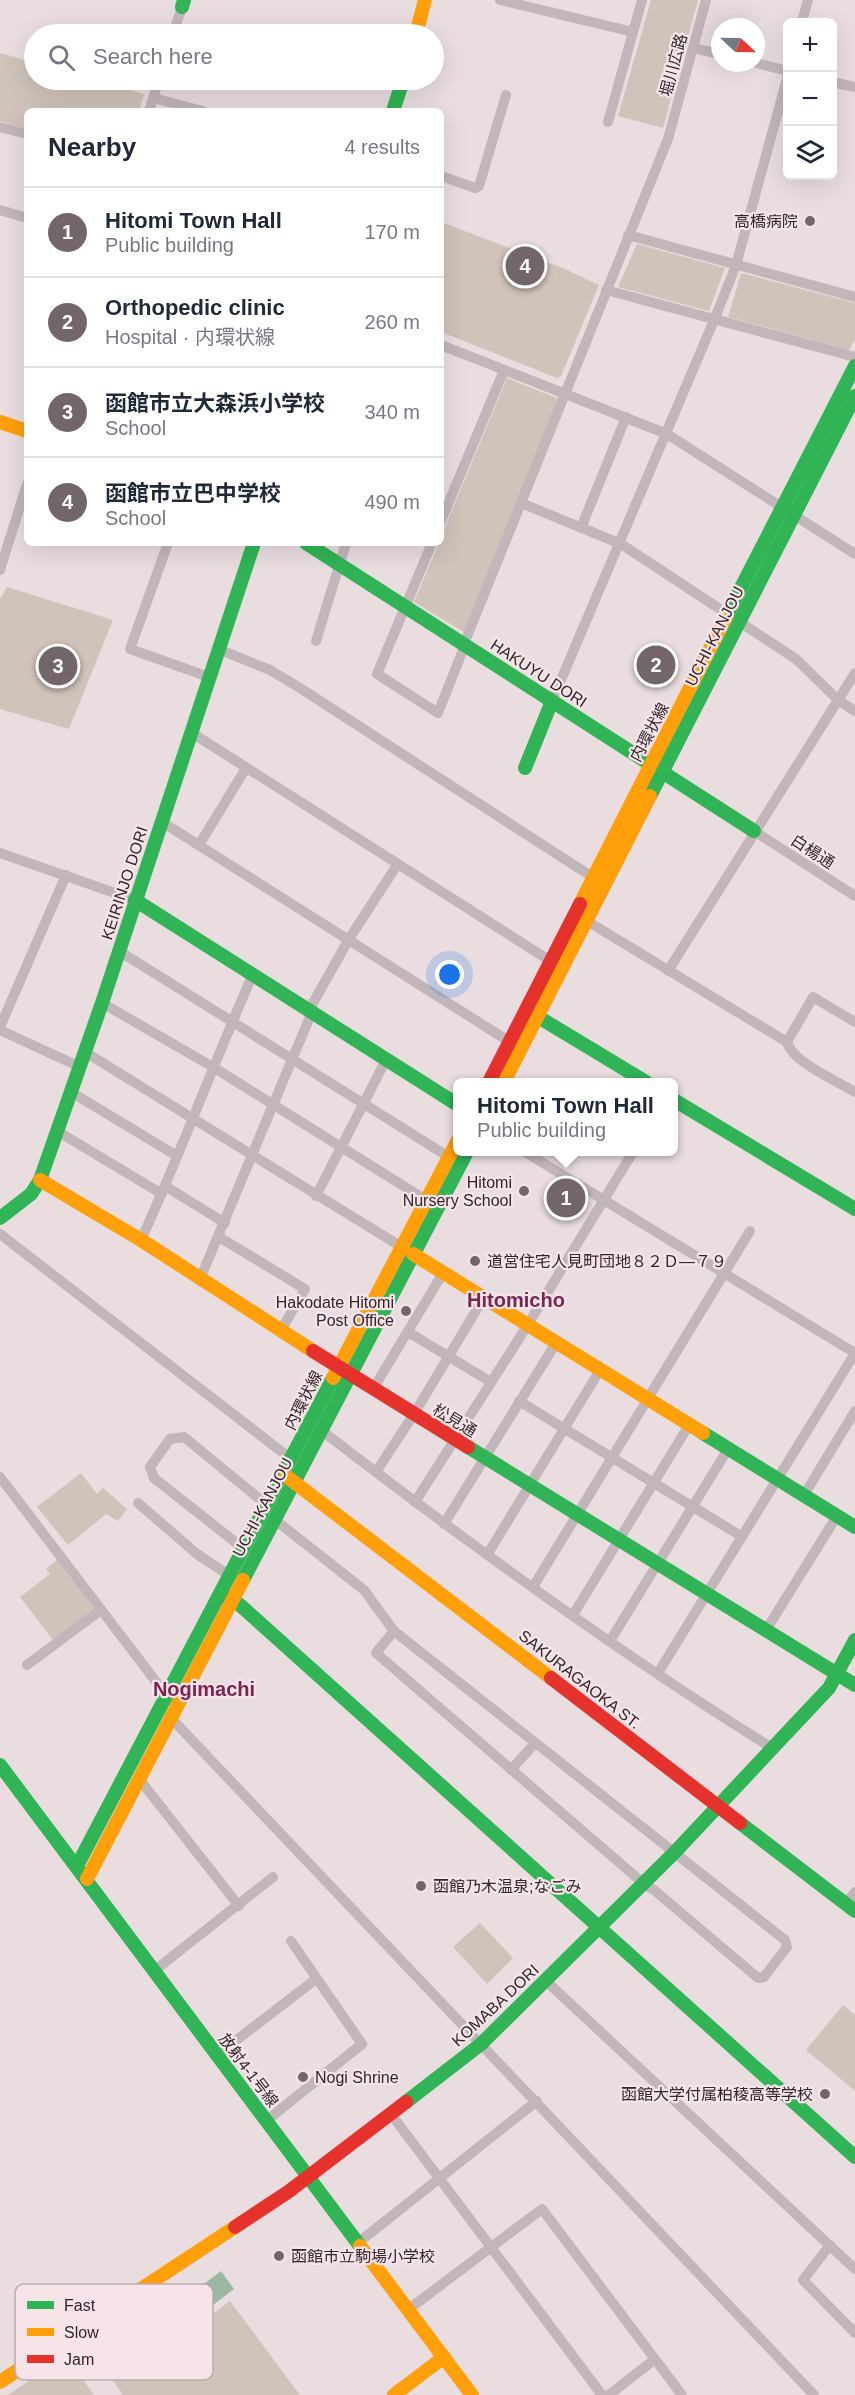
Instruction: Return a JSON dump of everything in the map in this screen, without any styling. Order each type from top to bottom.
[{"type":"street","points":[[419,24],[425,0]]},
{"type":"street","points":[[500,0],[538,5],[633,32]]},
{"type":"street","points":[[608,122],[642,0]]},
{"type":"street","name":"堀川広路","points":[[405,606],[378,674],[438,713],[566,393],[568,382],[668,139],[706,0]]},
{"type":"street","points":[[803,18],[808,0]]},
{"type":"street","points":[[176,24],[183,3]]},
{"type":"street","points":[[693,48],[711,52]]},
{"type":"street","points":[[765,66],[785,72]]},
{"type":"street","points":[[837,82],[855,87]]},
{"type":"street","points":[[150,108],[156,90]]},
{"type":"street","points":[[394,108],[400,90]]},
{"type":"street","points":[[525,768],[715,318],[735,265],[783,91]]},
{"type":"street","points":[[444,177],[475,188],[479,186],[506,95]]},
{"type":"street","points":[[153,98],[191,108]]},
{"type":"street","points":[[0,127],[24,133]]},
{"type":"street","points":[[0,210],[24,217]]},
{"type":"street","points":[[628,235],[855,297]]},
{"type":"street","points":[[606,290],[855,357]]},
{"type":"street","points":[[444,346],[667,434],[855,554]]},
{"type":"street","points":[[788,512],[855,366]]},
{"type":"street","points":[[444,514],[504,370]]},
{"type":"street","name":"UCHI-KANJOU","points":[[506,1078],[532,1014],[587,921],[599,882],[663,772],[734,618],[788,512],[851,412],[855,396]]},
{"type":"street","points":[[581,528],[626,417]]},
{"type":"street","points":[[0,422],[24,430]]},
{"type":"street","points":[[0,570],[24,494]]},
{"type":"street","points":[[521,503],[621,544],[796,660],[838,700],[855,711]]},
{"type":"street","points":[[167,546],[130,649],[209,677]]},
{"type":"street","name":"KEIRINJO DORI","points":[[0,1218],[31,1194],[40,1180],[102,1003],[253,546]]},
{"type":"street","name":"HAKUYU DORI","points":[[311,546],[754,831]]},
{"type":"street","points":[[316,641],[345,546]]},
{"type":"street","points":[[405,606],[431,546]]},
{"type":"street","name":"内環状線","points":[[492,1078],[510,1042],[532,1014],[552,962],[599,882],[651,764],[734,618]]},
{"type":"street","points":[[218,649],[270,670],[300,688],[599,882]]},
{"type":"street","points":[[668,971],[855,673]]},
{"type":"street","points":[[192,733],[552,962]]},
{"type":"street","points":[[200,845],[246,768]]},
{"type":"street","points":[[162,822],[510,1042]]},
{"type":"street","name":"白楊通","points":[[754,831],[855,896]]},
{"type":"street","points":[[0,853],[135,900],[453,1102]]},
{"type":"street","points":[[200,1279],[225,1223],[310,1011],[348,939],[397,865]]},
{"type":"street","points":[[66,875],[0,1028],[80,1067]]},
{"type":"street","points":[[587,921],[787,1042],[789,1048],[803,1061],[855,1092]]},
{"type":"street","points":[[119,951],[233,1020],[291,1059],[449,1157]]},
{"type":"street","points":[[141,1240],[253,974]]},
{"type":"street","points":[[787,1042],[813,997],[855,1022]]},
{"type":"street","points":[[102,1003],[213,1067],[340,1149],[426,1200]]},
{"type":"street","points":[[532,1014],[638,1078]]},
{"type":"street","points":[[85,1052],[855,1527]]},
{"type":"street","points":[[316,1196],[387,1058]]},
{"type":"street","points":[[71,1092],[177,1156]]},
{"type":"street","points":[[678,1102],[855,1209]]},
{"type":"street","points":[[57,1131],[225,1223]]},
{"type":"street","points":[[407,1251],[426,1200],[453,1149]]},
{"type":"street","name":"UCHI-KANJOU","points":[[87,1879],[139,1779],[171,1707],[226,1597],[274,1519],[288,1478],[321,1430],[344,1371],[407,1251],[465,1156]]},
{"type":"street","points":[[532,1156],[855,1353],[658,1673]]},
{"type":"street","points":[[415,1502],[527,1326],[630,1156]]},
{"type":"street","name":"松見通","points":[[40,1180],[141,1240],[373,1389],[855,1685]]},
{"type":"street","points":[[533,1587],[750,1232]]},
{"type":"street","points":[[0,1234],[291,1459]]},
{"type":"street","points":[[219,1237],[305,1289],[281,1330]]},
{"type":"street","points":[[373,1389],[443,1273]]},
{"type":"street","points":[[376,1472],[414,1414],[483,1299]]},
{"type":"street","points":[[408,1332],[491,1383]]},
{"type":"street","points":[[444,1524],[556,1343]]},
{"type":"street","points":[[487,1556],[600,1370]]},
{"type":"street","name":"内環状線","points":[[226,1597],[230,1576],[244,1549],[267,1505],[288,1478],[291,1459],[344,1371]]},
{"type":"street","points":[[519,1401],[741,1536]]},
{"type":"street","points":[[804,1495],[855,1410]]},
{"type":"street","points":[[573,1615],[689,1425]]},
{"type":"street","points":[[321,1430],[487,1556],[772,1748]]},
{"type":"street","points":[[244,1549],[154,1478],[150,1467],[170,1439],[184,1437],[267,1505]]},
{"type":"street","points":[[610,1641],[728,1449]]},
{"type":"street","points":[[0,1477],[171,1707],[481,2044],[814,2395]]},
{"type":"street","name":"SAKURAGAOKA ST.","points":[[288,1478],[850,1908]]},
{"type":"street","points":[[138,1503],[196,1554],[230,1576]]},
{"type":"street","points":[[766,1630],[837,1516]]},
{"type":"street","points":[[274,1519],[364,1590],[394,1631],[785,1940],[787,1947],[764,1977],[758,1978],[643,1883],[376,1653],[394,1631]]},
{"type":"street","points":[[226,1597],[600,1926],[855,2157]]},
{"type":"street","points":[[27,1665],[101,1610]]},
{"type":"street","name":"KOMABA DORI","points":[[147,2284],[310,2176],[481,2044],[675,1852],[829,1688],[855,1640]]},
{"type":"street","points":[[77,1866],[171,1707]]},
{"type":"street","points":[[511,1770],[535,1743]]},
{"type":"street","name":"放射4-1号線","points":[[0,1765],[472,2395]]},
{"type":"street","points":[[139,1779],[239,1906]]},
{"type":"street","points":[[154,1971],[273,1877]]},
{"type":"street","points":[[850,1908],[855,1892]]},
{"type":"street","points":[[266,2121],[362,2044],[291,1941]]},
{"type":"street","points":[[217,2055],[316,1979]]},
{"type":"street","points":[[546,1981],[855,2269]]},
{"type":"street","points":[[359,2242],[537,2101]]},
{"type":"street","points":[[391,2114],[602,2395]]},
{"type":"street","points":[[409,2308],[543,2209],[682,2395]]},
{"type":"street","points":[[830,2245],[802,2280],[855,2333]]},
{"type":"street","points":[[394,2395],[444,2357]]},
{"type":"street","points":[[609,2395],[655,2359]]},
{"type":"street","name":"KOMABA DORI","points":[[0,2382],[15,2372]]},
{"type":"shaded area","points":[[651,0],[698,0],[663,128],[618,116]]},
{"type":"shaded area","points":[[0,53],[24,60],[24,90],[129,90],[144,94],[140,108],[24,108],[24,128],[0,121]]},
{"type":"shaded area","points":[[444,223],[565,269],[599,285],[561,376],[557,378],[444,333]]},
{"type":"shaded area","points":[[637,244],[725,268],[709,311],[618,287]]},
{"type":"shaded area","points":[[741,273],[855,303],[855,339],[849,350],[728,317]]},
{"type":"shaded area","points":[[507,378],[559,399],[464,632],[414,602],[438,546],[444,546],[444,530]]},
{"type":"shaded area","points":[[7,587],[113,620],[69,729],[0,709],[0,599]]},
{"type":"shaded area","points":[[81,1473],[97,1494],[103,1488],[127,1509],[118,1521],[106,1514],[68,1545],[37,1507]]},
{"type":"shaded area","points":[[57,1560],[94,1609],[53,1640],[20,1597],[50,1574],[46,1569]]},
{"type":"shaded area","points":[[480,1923],[513,1958],[487,1984],[453,1947]]},
{"type":"shaded area","points":[[843,2005],[855,2015],[855,2091],[806,2050]]},
{"type":"shaded area","points":[[221,2271],[234,2289],[213,2305],[213,2284],[204,2284]]},
{"type":"shaded area","points":[[230,2301],[300,2395],[123,2395],[113,2380],[213,2380],[213,2314]]},
{"type":"shaded area","points":[[30,2380],[83,2380],[94,2395],[8,2395]]},
{"type":"traffic: fast","points":[[182,7],[184,0]]},
{"type":"traffic: fast","points":[[394,108],[400,90]]},
{"type":"traffic: fast","points":[[727,615],[855,366]]},
{"type":"traffic: fast","points":[[650,796],[855,396]]},
{"type":"traffic: fast","points":[[0,1218],[31,1194],[40,1180],[102,1003],[253,546]]},
{"type":"traffic: fast","points":[[311,546],[754,831]]},
{"type":"traffic: fast","points":[[525,768],[552,701]]},
{"type":"traffic: fast","points":[[135,900],[453,1102]]},
{"type":"traffic: fast","points":[[530,1012],[639,1078]]},
{"type":"traffic: fast","points":[[678,1102],[855,1209]]},
{"type":"traffic: fast","points":[[243,1580],[465,1156]]},
{"type":"traffic: fast","points":[[77,1866],[333,1378]]},
{"type":"traffic: fast","points":[[703,1433],[855,1527]]},
{"type":"traffic: fast","points":[[468,1447],[855,1685]]},
{"type":"traffic: fast","points":[[221,1594],[240,1605],[855,2157]]},
{"type":"traffic: fast","points":[[406,2102],[481,2044],[675,1852],[829,1688],[855,1640]]},
{"type":"traffic: fast","points":[[0,1765],[360,2246]]},
{"type":"traffic: fast","points":[[740,1823],[855,1911]]},
{"type":"traffic: slow","points":[[419,24],[425,0]]},
{"type":"traffic: slow","points":[[0,422],[24,430]]},
{"type":"traffic: slow","points":[[580,904],[727,615]]},
{"type":"traffic: slow","points":[[506,1078],[650,796]]},
{"type":"traffic: slow","points":[[333,1378],[453,1150]]},
{"type":"traffic: slow","points":[[40,1180],[141,1240],[313,1351]]},
{"type":"traffic: slow","points":[[413,1254],[703,1433]]},
{"type":"traffic: slow","points":[[286,1476],[551,1678]]},
{"type":"traffic: slow","points":[[87,1879],[243,1580]]},
{"type":"traffic: slow","points":[[149,2284],[235,2227]]},
{"type":"traffic: slow","points":[[360,2246],[472,2395]]},
{"type":"traffic: slow","points":[[394,2395],[444,2357]]},
{"type":"traffic: slow","points":[[0,2382],[15,2372]]},
{"type":"traffic: jam","points":[[491,1078],[580,904]]},
{"type":"traffic: jam","points":[[313,1351],[468,1447]]},
{"type":"traffic: jam","points":[[551,1678],[740,1823]]},
{"type":"traffic: jam","points":[[235,2227],[288,2192],[406,2102]]},
{"type":"place","name":"高橋病院","points":[[810,221]]},
{"type":"place","name":"函館市立巴中学校","points":[[525,266]]},
{"type":"place","name":"Orthopedic clinic","points":[[656,665]]},
{"type":"place","name":"函館市立大森浜小学校","points":[[58,666]]},
{"type":"place","name":"Hitomi Nursery School","points":[[524,1191]]},
{"type":"place","name":"Hitomi Town Hall","points":[[566,1198]]},
{"type":"place","name":"道営住宅人見町団地８２Ｄ―７９","points":[[475,1261]]},
{"type":"place","name":"Hakodate Hitomi Post Office","points":[[406,1311]]},
{"type":"place","name":"函館乃木温泉;なごみ","points":[[421,1886]]},
{"type":"place","name":"Nogi Shrine","points":[[303,2077]]},
{"type":"place","name":"函館大学付属柏稜高等学校","points":[[825,2094]]},
{"type":"place","name":"函館市立駒場小学校","points":[[279,2256]]},
{"type":"district","name":"Hitomicho","points":[[516,1300]]},
{"type":"district","name":"Nogimachi","points":[[204,1689]]}]
